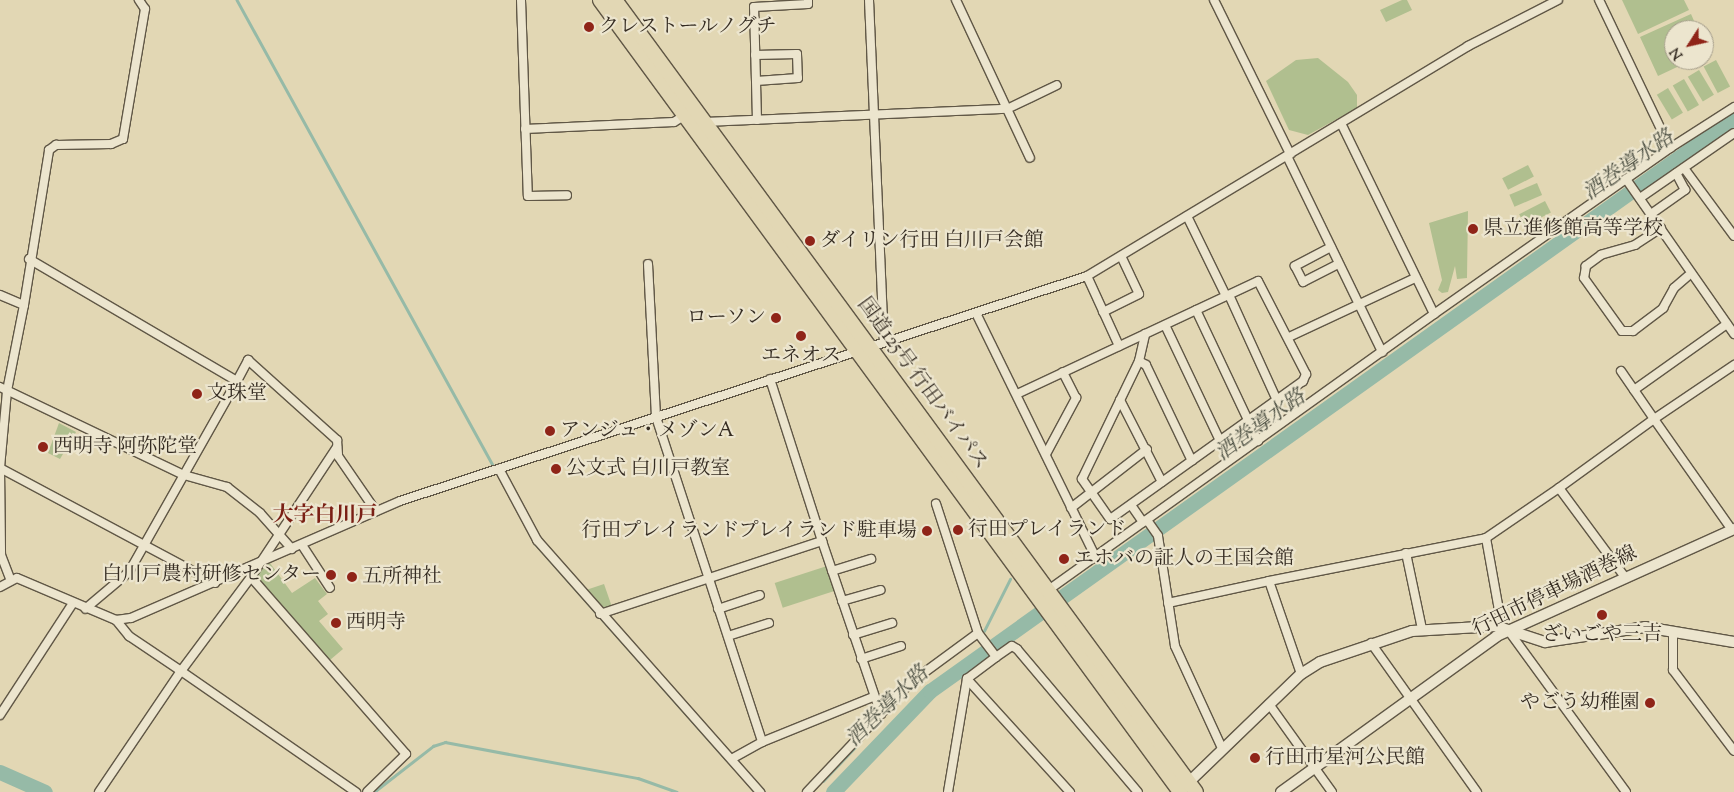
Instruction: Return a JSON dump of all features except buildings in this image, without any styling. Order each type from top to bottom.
[{"type":"highway","name":"国道125号 行田バイパス","points":[[600,0],[1046,594],[1057,613],[1184,790]]},
{"type":"highway","name":"国道125号 行田バイパス","points":[[615,0],[704,122],[863,348]]},
{"type":"street","points":[[10,579],[1,565],[0,468],[3,388],[24,305],[29,259],[51,148],[111,144],[123,139],[145,9],[139,0]]},
{"type":"street","points":[[521,0],[528,196],[567,195]]},
{"type":"street","points":[[757,120],[754,7],[808,4],[808,0]]},
{"type":"street","points":[[869,0],[884,342]]},
{"type":"street","points":[[956,0],[1030,158]]},
{"type":"street","points":[[1214,0],[1338,264],[1382,352]]},
{"type":"street","points":[[116,620],[215,583],[376,511],[489,471],[1087,276],[1492,32],[1558,0]]},
{"type":"street","points":[[1599,0],[1670,148]]},
{"type":"street","points":[[755,55],[797,54],[798,78],[756,81]]},
{"type":"street","points":[[704,122],[1007,109],[1057,85]]},
{"type":"street","points":[[1046,594],[1434,314],[1628,182],[1670,148],[1734,108]]},
{"type":"street","points":[[525,129],[674,122],[685,115]]},
{"type":"street","points":[[1341,123],[1434,314]]},
{"type":"street","points":[[1638,195],[1684,168],[1734,133]]},
{"type":"street","points":[[1684,168],[1734,236]]},
{"type":"street","points":[[1651,214],[1685,190],[1676,173]]},
{"type":"street","points":[[1628,182],[1734,334]]},
{"type":"street","points":[[1187,216],[1228,296],[1276,398]]},
{"type":"street","points":[[1660,228],[1635,244],[1601,255],[1586,266],[1584,278],[1622,331],[1633,331],[1663,308],[1674,288],[1688,276]]},
{"type":"street","points":[[1331,247],[1295,266],[1303,282],[1338,264]]},
{"type":"street","points":[[1103,312],[1139,294],[1121,256]]},
{"type":"street","points":[[29,259],[237,382]]},
{"type":"street","points":[[648,264],[656,417],[762,742]]},
{"type":"street","points":[[1087,276],[1119,346]]},
{"type":"street","points":[[1289,338],[1415,278]]},
{"type":"street","points":[[1017,394],[1258,281],[1262,283],[1306,374],[1303,381],[1276,398],[1110,520],[1082,479],[1139,361],[1145,334]]},
{"type":"street","points":[[0,294],[24,305]]},
{"type":"street","points":[[1196,310],[1258,441]]},
{"type":"street","points":[[976,313],[1096,558]]},
{"type":"street","points":[[1634,390],[1727,324]]},
{"type":"street","points":[[1165,325],[1220,441]]},
{"type":"street","points":[[85,608],[129,572],[248,360],[337,440],[337,447],[376,511]]},
{"type":"street","points":[[1139,361],[1146,365],[1192,461]]},
{"type":"street","points":[[1168,603],[1486,538],[1734,365]]},
{"type":"street","points":[[1621,371],[1733,529]]},
{"type":"street","points":[[1046,454],[1076,398],[1063,372]]},
{"type":"street","points":[[770,379],[860,659],[881,714]]},
{"type":"street","points":[[3,388],[184,475],[227,487],[278,533],[292,549]]},
{"type":"street","points":[[1120,400],[1147,449],[1162,482]]},
{"type":"street","points":[[99,792],[181,671],[251,577],[278,533],[337,447]]},
{"type":"street","points":[[1071,508],[1147,449]]},
{"type":"street","points":[[0,468],[215,583]]},
{"type":"street","points":[[499,469],[537,540],[600,614],[760,792]]},
{"type":"street","points":[[1559,488],[1624,576]]},
{"type":"street","points":[[936,504],[978,633],[994,656]]},
{"type":"street","points":[[1131,505],[1158,536],[1175,646],[1222,748]]},
{"type":"street","name":"行田市停車場酒巻線","points":[[1281,792],[1409,696],[1508,630],[1624,576],[1733,529]]},
{"type":"street","points":[[1486,538],[1500,616],[1496,626]]},
{"type":"street","points":[[600,614],[822,541]]},
{"type":"street","points":[[302,545],[330,588]]},
{"type":"street","points":[[1406,553],[1422,629]]},
{"type":"street","points":[[832,571],[871,559]]},
{"type":"street","points":[[251,577],[406,754],[367,792]]},
{"type":"street","points":[[0,587],[10,579],[17,578],[116,620],[129,636],[356,792]]},
{"type":"street","points":[[1269,581],[1301,674]]},
{"type":"street","points":[[842,601],[880,590]]},
{"type":"street","points":[[718,609],[760,595]]},
{"type":"street","points":[[0,715],[73,603]]},
{"type":"street","points":[[728,636],[769,623]]},
{"type":"street","points":[[853,635],[892,623]]},
{"type":"street","points":[[1184,790],[1222,748],[1301,674],[1371,643],[1422,629],[1496,626],[1545,642],[1619,628],[1673,631],[1734,642]]},
{"type":"street","points":[[1508,630],[1626,792]]},
{"type":"street","points":[[1673,631],[1670,656],[1673,670],[1734,751]]},
{"type":"street","points":[[807,792],[910,683],[978,633]]},
{"type":"street","points":[[1371,643],[1477,792]]},
{"type":"street","points":[[860,659],[901,646]]},
{"type":"street","points":[[948,792],[967,679],[994,656],[1012,646],[1017,649],[1138,792]]},
{"type":"street","points":[[967,679],[1070,792]]},
{"type":"street","points":[[731,758],[762,742],[873,697]]},
{"type":"street","points":[[1269,704],[1332,792]]},
{"type":"green space","points":[[1402,0],[1407,0],[1412,10],[1386,22],[1380,10]]},
{"type":"green space","points":[[1622,0],[1684,0],[1689,10],[1664,20],[1664,22],[1638,34]]},
{"type":"green space","points":[[1691,14],[1694,20],[1678,20]]},
{"type":"green space","points":[[1664,26],[1664,70],[1671,70],[1658,76],[1640,37]]},
{"type":"green space","points":[[1318,58],[1348,82],[1357,95],[1357,108],[1308,135],[1289,130],[1266,81],[1296,60]]},
{"type":"green space","points":[[1716,60],[1730,86],[1718,93],[1705,70],[1714,70],[1714,61]]},
{"type":"green space","points":[[1699,70],[1714,95],[1703,102],[1688,77]]},
{"type":"green space","points":[[1684,79],[1699,105],[1688,111],[1673,86]]},
{"type":"green space","points":[[1668,88],[1683,113],[1672,120],[1657,95]]},
{"type":"green space","points":[[1528,165],[1534,177],[1508,190],[1502,178]]},
{"type":"green space","points":[[1537,183],[1542,195],[1514,207],[1509,195]]},
{"type":"green space","points":[[1545,201],[1551,213],[1525,226],[1519,214]]},
{"type":"green space","points":[[1468,211],[1467,278],[1457,279],[1455,266],[1448,292],[1442,293],[1438,290],[1442,280],[1429,223]]},
{"type":"green space","points":[[59,423],[76,432],[60,459],[48,453]]},
{"type":"green space","points":[[270,563],[292,593],[315,578],[327,594],[318,601],[328,614],[319,621],[343,649],[330,660],[255,577],[262,565]]},
{"type":"green space","points":[[827,566],[835,591],[783,608],[775,583]]},
{"type":"green space","points":[[604,584],[612,607],[601,611],[586,590]]},
{"type":"waterway","points":[[237,0],[495,469]]},
{"type":"waterway","name":"酒巻導水路","points":[[833,792],[930,691],[1734,118]]},
{"type":"waterway","points":[[534,542],[726,759]]},
{"type":"waterway","points":[[984,631],[1010,579]]},
{"type":"waterway","points":[[374,792],[433,746],[445,742],[638,778],[677,792]]},
{"type":"waterway","points":[[823,781],[859,743]]},
{"type":"waterway","points":[[0,772],[45,792]]},
{"type":"place","name":"クレストールノグチ","points":[[589,27]]},
{"type":"place","name":"県立進修館高等学校","points":[[1473,229]]},
{"type":"place","name":"ダイリン行田 白川戸会館","points":[[810,241]]},
{"type":"place","name":"ローソン","points":[[776,318]]},
{"type":"place","name":"エネオス","points":[[801,336]]},
{"type":"place","name":"文珠堂","points":[[197,394]]},
{"type":"place","name":"アンジュ・メゾンA","points":[[550,431]]},
{"type":"place","name":"西明寺 阿弥陀堂","points":[[43,447]]},
{"type":"place","name":"公文式 白川戸教室","points":[[556,469]]},
{"type":"place","name":"行田プレイランド","points":[[958,530]]},
{"type":"place","name":"行田プレイランドプレイランド駐車場","points":[[927,531]]},
{"type":"place","name":"エホバの証人の王国会館","points":[[1064,559]]},
{"type":"place","name":"白川戸農村研修センター","points":[[331,575]]},
{"type":"place","name":"五所神社","points":[[352,577]]},
{"type":"place","name":"ざいごや三吉","points":[[1602,615]]},
{"type":"place","name":"西明寺","points":[[336,623]]},
{"type":"place","name":"やごう幼稚園","points":[[1650,703]]},
{"type":"place","name":"行田市星河公民館","points":[[1255,758]]},
{"type":"district","name":"大字白川戸","points":[[325,516]]}]
